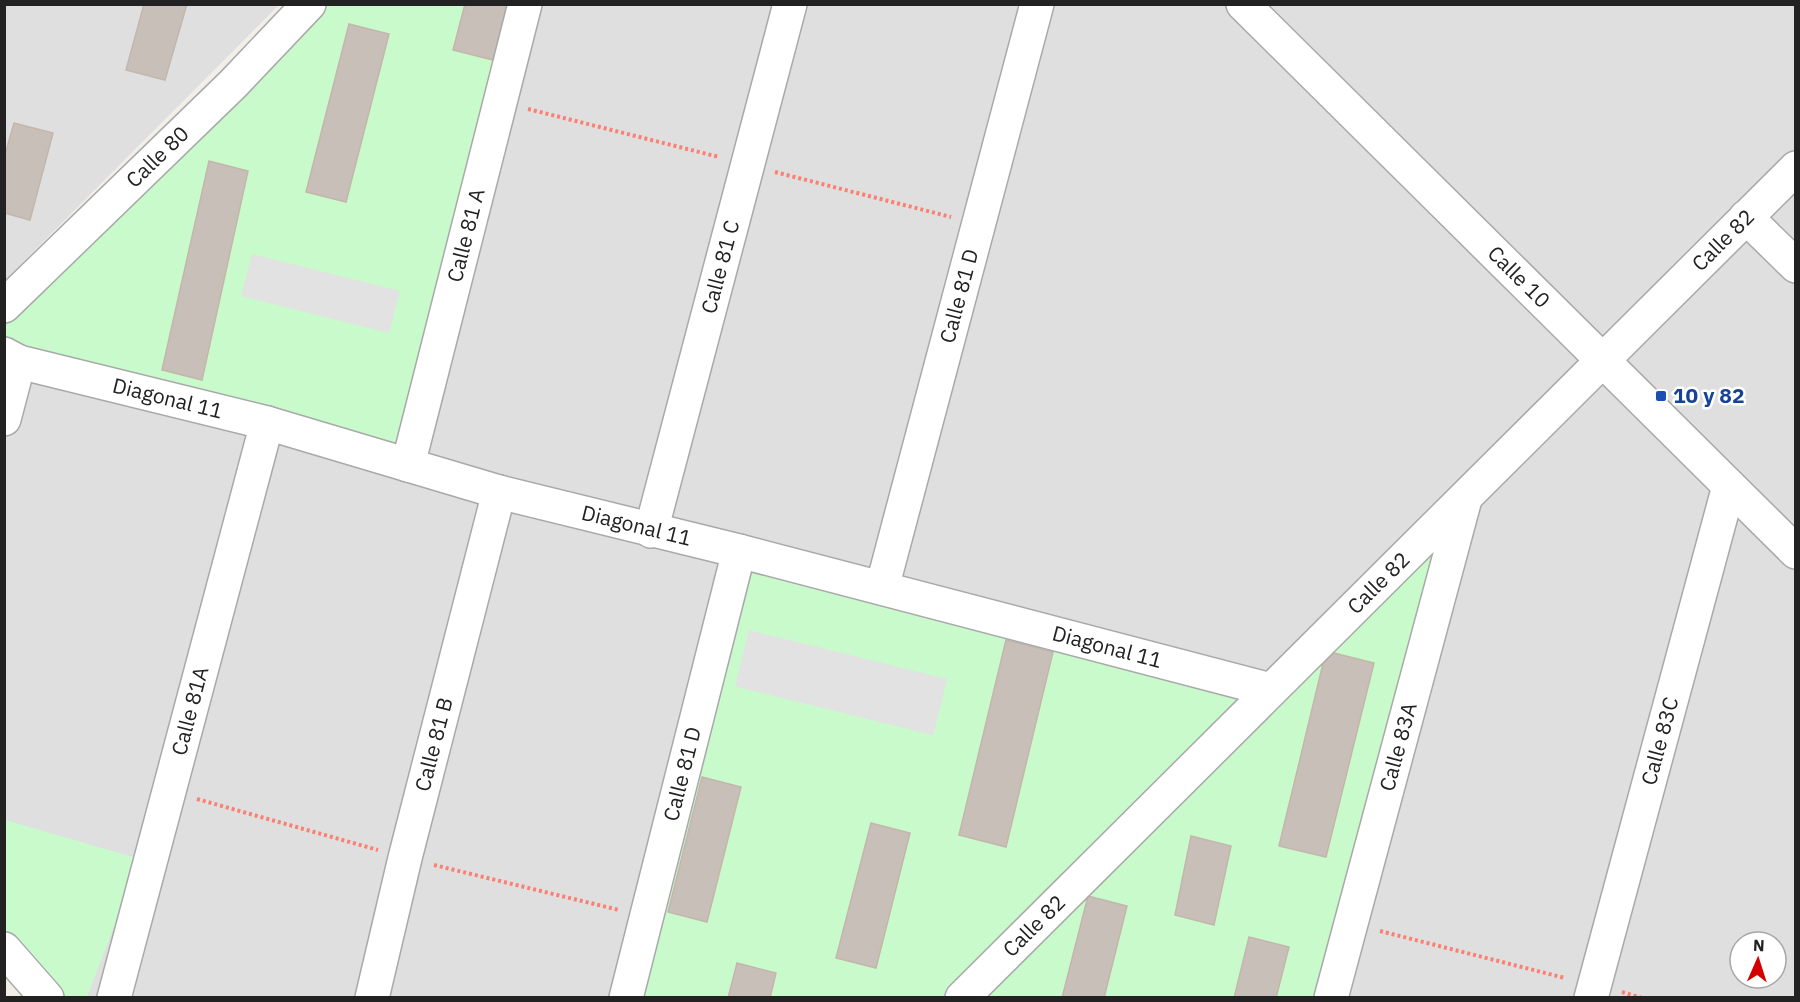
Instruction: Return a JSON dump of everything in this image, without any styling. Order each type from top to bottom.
[{"type":"street","name":"Calle 80","points":[[4,306],[233,84],[309,4]]},
{"type":"street","name":"Calle 81 A","points":[[408,465],[525,4]]},
{"type":"street","name":"Calle 81 C","points":[[651,531],[790,4]]},
{"type":"street","name":"Calle 81 D","points":[[882,588],[1037,4]]},
{"type":"street","name":"Calle 10","points":[[1243,4],[1796,552]]},
{"type":"street","name":"Calle 82","points":[[962,998],[1796,168]]},
{"type":"street","points":[[1746,217],[1796,266]]},
{"type":"street","name":"Diagonal 11","points":[[12,358],[267,423],[499,492],[739,551],[1271,690]]},
{"type":"street","points":[[4,419],[12,358]]},
{"type":"street","name":"Calle 81A","points":[[114,998],[267,423]]},
{"type":"street","name":"Calle 83C","points":[[1592,991],[1729,486]]},
{"type":"street","name":"Calle 81 B","points":[[372,998],[408,846],[499,492]]},
{"type":"street","name":"Calle 83A","points":[[1331,998],[1465,497]]},
{"type":"street","name":"Calle 81 D","points":[[626,998],[739,551]]},
{"type":"street","points":[[4,948],[47,998]]},
{"type":"path","points":[[1350,924],[1592,991],[1642,998]]},
{"type":"shaded area","points":[[5,5],[279,5],[5,280]]},
{"type":"shaded area","points":[[349,5],[1795,5],[1795,997],[72,997],[5,919],[4,348]]},
{"type":"shaded area","points":[[252,254],[400,291],[389,333],[241,296]]},
{"type":"shaded area","points":[[749,630],[947,679],[933,735],[735,686]]},
{"type":"green space","points":[[309,5],[465,5],[454,50],[493,60],[507,5],[525,5],[408,465],[5,354],[5,306]],"holes":[[[209,162],[248,172],[202,380],[163,370]]]},
{"type":"green space","points":[[1435,552],[1318,997],[978,997]]},
{"type":"green space","points":[[745,567],[1258,697],[949,997],[770,997],[776,973],[737,963],[728,997],[633,998]],"holes":[[[1006,641],[1053,653],[1005,847],[959,835]],[[947,679],[933,735],[735,686]],[[703,777],[741,787],[707,921],[668,912]],[[871,823],[910,833],[876,967],[836,957]]]},
{"type":"green space","points":[[5,820],[140,859],[87,997],[66,997],[5,932]]},
{"type":"building","points":[[144,4],[187,4],[165,80],[126,70]]},
{"type":"building","points":[[465,4],[507,4],[493,60],[453,50]]},
{"type":"building","points":[[349,24],[389,34],[346,202],[306,192]]},
{"type":"building","points":[[14,123],[53,133],[30,220],[4,213],[4,158]]},
{"type":"building","points":[[209,161],[248,171],[202,380],[162,370]]},
{"type":"building","points":[[1006,640],[1053,652],[1006,847],[959,835]]},
{"type":"building","points":[[1326,651],[1374,663],[1326,857],[1279,846]]},
{"type":"building","points":[[702,777],[741,787],[707,922],[668,912]]},
{"type":"building","points":[[871,823],[910,833],[876,968],[836,958]]},
{"type":"building","points":[[1191,836],[1231,846],[1214,925],[1175,915]]},
{"type":"building","points":[[1088,896],[1127,906],[1104,998],[1062,998]]},
{"type":"building","points":[[1249,937],[1289,947],[1276,998],[1234,998]]},
{"type":"building","points":[[737,963],[776,973],[770,998],[728,998]]},
{"type":"place","name":"10 y 82","points":[[1661,396]]}]
